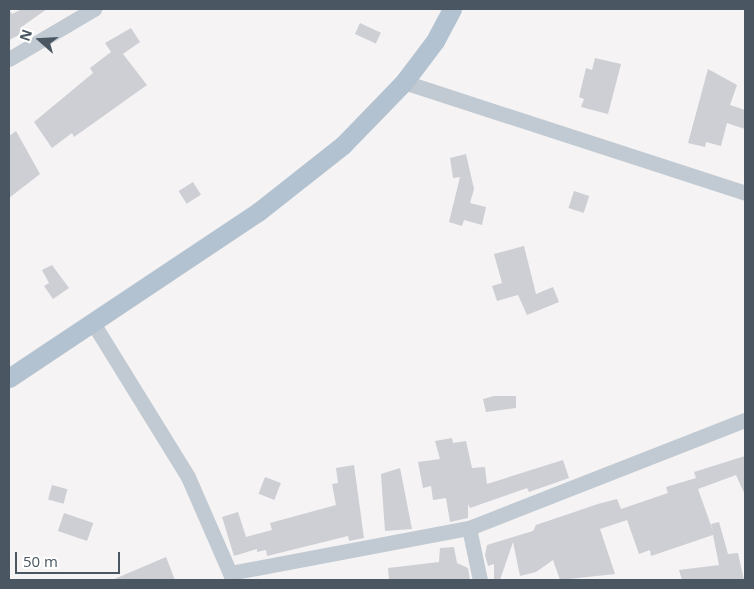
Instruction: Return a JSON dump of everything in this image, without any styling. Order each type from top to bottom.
[{"type":"main road","points":[[9,378],[258,212],[342,146],[404,82],[435,41],[452,9]]},
{"type":"street","points":[[9,59],[94,9]]},
{"type":"street","points":[[404,82],[745,193]]},
{"type":"street","points":[[93,323],[188,476],[231,577],[469,528],[745,420]]},
{"type":"street","points":[[469,528],[480,580]]},
{"type":"building","points":[[9,9],[12,14],[22,9],[47,9],[20,28],[23,33],[9,40]]},
{"type":"building","points":[[360,23],[381,33],[376,44],[355,34]]},
{"type":"building","points":[[131,28],[140,42],[123,54],[147,85],[74,137],[72,133],[52,148],[34,122],[93,73],[90,68],[111,52],[105,43]]},
{"type":"building","points":[[595,58],[621,64],[608,114],[581,107],[584,99],[579,97],[586,68],[592,70]]},
{"type":"building","points":[[708,69],[737,85],[730,105],[745,110],[745,129],[727,123],[721,146],[706,142],[705,147],[688,143]]},
{"type":"building","points":[[16,131],[40,174],[9,198],[9,136]]},
{"type":"building","points":[[466,154],[474,189],[470,203],[486,207],[482,225],[464,220],[462,226],[449,222],[460,177],[453,178],[450,158]]},
{"type":"building","points":[[193,182],[201,195],[187,204],[179,191]]},
{"type":"building","points":[[574,191],[589,196],[584,213],[568,208]]},
{"type":"building","points":[[524,246],[536,294],[553,287],[559,302],[527,315],[518,295],[497,301],[492,286],[502,283],[494,254]]},
{"type":"building","points":[[52,265],[69,288],[53,299],[44,286],[49,283],[42,270]]},
{"type":"building","points":[[494,396],[516,396],[516,408],[486,412],[483,399]]},
{"type":"building","points":[[452,438],[453,443],[466,441],[472,468],[485,467],[487,484],[563,460],[569,478],[529,492],[527,488],[470,508],[468,504],[468,518],[450,522],[446,498],[433,500],[431,486],[423,488],[418,462],[440,459],[435,441]]},
{"type":"building","points":[[745,456],[745,495],[736,475],[698,489],[713,531],[711,524],[719,522],[728,554],[738,553],[744,580],[682,580],[679,570],[719,565],[713,535],[651,556],[650,550],[639,554],[627,520],[600,529],[615,574],[560,580],[553,560],[536,572],[520,576],[513,542],[500,580],[494,580],[494,564],[488,566],[485,555],[487,545],[533,531],[536,525],[598,504],[617,499],[621,509],[668,493],[666,487],[696,478],[694,472]]},
{"type":"building","points":[[354,465],[364,538],[349,541],[348,536],[267,556],[266,550],[257,552],[257,549],[234,556],[222,517],[238,512],[246,537],[272,530],[270,523],[336,505],[332,484],[338,483],[336,468]]},
{"type":"building","points":[[400,468],[412,529],[385,531],[381,474]]},
{"type":"building","points":[[265,477],[281,483],[274,500],[259,494]]},
{"type":"building","points":[[52,485],[67,489],[64,504],[48,499]]},
{"type":"building","points":[[64,513],[93,523],[87,541],[58,531]]},
{"type":"building","points":[[454,547],[457,563],[468,568],[470,580],[389,580],[388,568],[439,562],[440,548]]},
{"type":"building","points":[[166,557],[175,580],[112,580]]}]
